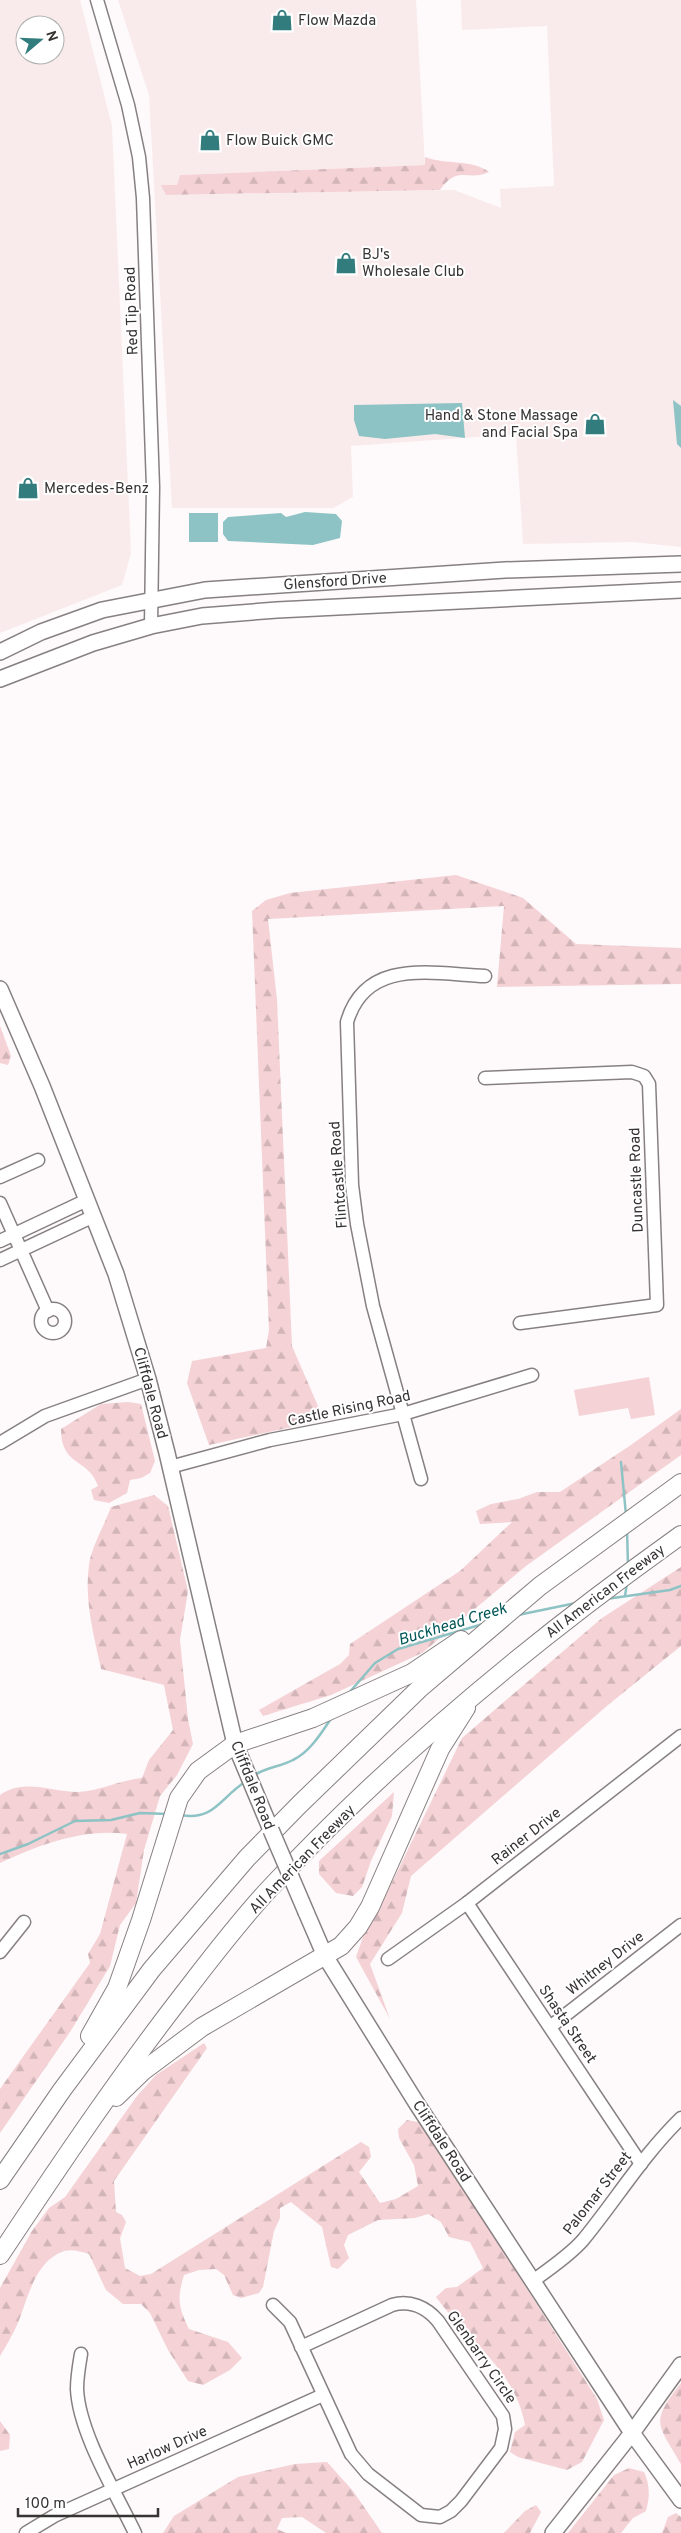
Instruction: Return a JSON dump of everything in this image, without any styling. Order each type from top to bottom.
[{"type":"highway","points":[[62,2090],[77,2059],[117,1988],[142,1920],[179,1798],[198,1771],[235,1744],[313,1718],[412,1674],[540,1586],[681,1483]]},
{"type":"highway","name":"All American Freeway","points":[[0,2255],[93,2116],[204,1967],[270,1888],[392,1768],[478,1689],[577,1611],[681,1535]]},
{"type":"highway","points":[[0,2180],[62,2090],[152,1969],[247,1858],[407,1701],[540,1586]]},
{"type":"highway","points":[[93,2116],[151,2065],[202,2027],[341,1946],[362,1920],[440,1749],[478,1689]]},
{"type":"main road","name":"Glensford Drive","points":[[0,652],[42,632],[102,610],[205,590],[505,570],[681,564]]},
{"type":"main road","name":"Glensford Drive","points":[[0,679],[93,643],[151,626],[202,616],[276,610],[681,590]]},
{"type":"main road","name":"Cliffdale Road","points":[[0,989],[42,1086],[116,1274],[148,1379],[235,1744],[325,1956],[533,2282],[632,2433],[681,2500]]},
{"type":"main road","points":[[553,2533],[632,2433],[681,2365]]},
{"type":"street","name":"Red Tip Road","points":[[97,0],[128,105],[139,157],[143,198],[153,487],[151,626]]},
{"type":"street","name":"Flintcastle Road","points":[[420,1479],[372,1298],[357,1224],[352,1185],[347,1022],[351,1010],[366,990],[382,979],[394,974],[411,972],[485,976]]},
{"type":"street","name":"Duncastle Road","points":[[485,1078],[632,1072],[644,1076],[649,1084],[657,1305],[520,1323]]},
{"type":"street","points":[[0,1177],[38,1160]]},
{"type":"street","points":[[0,1241],[88,1200]]},
{"type":"street","points":[[0,1203],[48,1311]]},
{"type":"street","points":[[0,1260],[94,1216]]},
{"type":"street","name":"Castle Rising Road","points":[[170,1467],[270,1440],[403,1414],[532,1375]]},
{"type":"street","points":[[0,1443],[45,1416],[148,1379]]},
{"type":"street","name":"Rainer Drive","points":[[388,1959],[467,1903],[681,1736]]},
{"type":"street","name":"Shasta Street","points":[[467,1903],[641,2164]]},
{"type":"street","points":[[0,1952],[24,1922]]},
{"type":"street","name":"Whitney Drive","points":[[550,2027],[681,1925]]},
{"type":"street","name":"Palomar Street","points":[[533,2282],[582,2240],[641,2164],[681,2118]]},
{"type":"street","name":"Glenbarry Circle","points":[[405,2303],[423,2308],[438,2321],[504,2416],[503,2442],[497,2453],[456,2507],[440,2517],[428,2518],[416,2512],[363,2470],[342,2438],[323,2395],[301,2347],[392,2305],[405,2303]]},
{"type":"street","points":[[272,2305],[290,2322],[301,2347]]},
{"type":"street","points":[[81,2354],[77,2388],[81,2413],[135,2533]]},
{"type":"street","name":"Harlow Drive","points":[[26,2533],[54,2516],[323,2395]]},
{"type":"shaded area","points":[[0,0],[80,0],[112,126],[131,553],[122,585],[0,633]]},
{"type":"shaded area","points":[[118,0],[416,0],[425,165],[180,175],[177,185],[166,195],[454,190],[501,208],[500,189],[554,186],[547,26],[462,30],[461,0],[681,0],[681,547],[633,542],[523,544],[516,434],[351,446],[353,497],[333,508],[172,508],[149,95]]},
{"type":"green space","points":[[425,157],[475,165],[489,172],[482,175],[463,175],[452,178],[440,190],[166,195],[161,185],[177,185],[180,175],[425,165]]},
{"type":"green space","points":[[456,875],[523,898],[576,944],[681,948],[681,984],[497,987],[504,906],[268,919],[277,1000],[292,1346],[324,1420],[209,1445],[187,1383],[192,1361],[266,1348],[269,1330],[252,911],[266,900],[290,893]]},
{"type":"green space","points":[[0,1026],[11,1056],[8,1065],[0,1063]]},
{"type":"green space","points":[[649,1377],[655,1415],[631,1419],[628,1408],[579,1416],[574,1390]]},
{"type":"green space","points":[[128,1402],[141,1404],[155,1461],[150,1473],[141,1478],[130,1480],[127,1493],[109,1503],[94,1500],[91,1490],[98,1486],[94,1477],[70,1456],[62,1441],[61,1429],[101,1404]]},
{"type":"green space","points":[[681,1409],[681,1455],[526,1566],[422,1653],[331,1695],[263,1716],[259,1710],[340,1664],[349,1655],[350,1644],[460,1571],[512,1522],[480,1524],[476,1511],[491,1504],[518,1499],[537,1492],[560,1492]]},
{"type":"green space","points":[[154,1495],[168,1506],[188,1591],[180,1640],[188,1719],[193,1744],[177,1775],[160,1796],[144,1850],[136,1903],[120,1925],[110,1966],[70,2032],[0,2133],[0,2089],[90,1963],[88,1954],[100,1934],[127,1834],[94,1833],[78,1836],[46,1844],[0,1863],[0,1795],[19,1787],[38,1787],[78,1792],[142,1778],[149,1760],[173,1730],[164,1685],[101,1669],[89,1605],[88,1578],[90,1558],[111,1507]]},
{"type":"green space","points":[[681,1567],[681,1646],[608,1705],[411,1876],[402,1913],[370,1964],[390,2019],[356,1957],[363,1937],[383,1901],[462,1738],[602,1618]]},
{"type":"green space","points":[[394,1792],[392,1816],[371,1861],[362,1887],[353,1896],[336,1893],[319,1874],[319,1861]]},
{"type":"green space","points":[[204,2043],[207,2048],[114,2181],[116,2212],[122,2215],[126,2222],[120,2238],[125,2268],[140,2276],[151,2274],[361,2142],[369,2147],[371,2157],[359,2172],[380,2203],[396,2199],[418,2186],[414,2165],[399,2138],[398,2129],[407,2120],[418,2122],[452,2171],[597,2399],[604,2420],[582,2462],[567,2470],[518,2457],[510,2452],[515,2432],[525,2425],[520,2405],[501,2371],[448,2313],[436,2297],[446,2288],[457,2287],[483,2268],[470,2242],[449,2237],[441,2222],[428,2214],[415,2218],[378,2220],[348,2235],[344,2245],[349,2258],[338,2269],[331,2267],[322,2227],[291,2202],[280,2208],[280,2218],[274,2231],[263,2287],[259,2293],[241,2298],[233,2295],[224,2275],[216,2269],[199,2270],[184,2275],[180,2290],[180,2302],[189,2329],[228,2342],[242,2358],[230,2370],[203,2385],[188,2381],[168,2350],[150,2313],[141,2304],[123,2304],[106,2290],[89,2254],[74,2250],[59,2253],[43,2266],[32,2285],[15,2329],[0,2356],[0,2288],[32,2231],[49,2208],[65,2197],[137,2096],[156,2075]]},
{"type":"green space","points":[[681,2383],[681,2464],[660,2423],[665,2407]]},
{"type":"green space","points":[[0,2421],[10,2435],[9,2449],[0,2451]]},
{"type":"green space","points":[[327,2462],[353,2491],[382,2533],[326,2533],[302,2517],[282,2518],[277,2529],[286,2533],[163,2533],[174,2516],[238,2477],[295,2464]]},
{"type":"green space","points":[[629,2468],[644,2472],[646,2477],[649,2491],[646,2511],[633,2518],[621,2533],[568,2533],[614,2475]]},
{"type":"green space","points":[[536,2505],[541,2512],[530,2533],[504,2533],[525,2511]]},
{"type":"green space","points":[[676,2513],[681,2517],[681,2533],[662,2533],[668,2517]]},
{"type":"water","points":[[673,400],[681,406],[681,448],[677,444]]},
{"type":"water","points":[[462,403],[465,438],[435,434],[385,439],[359,436],[354,420],[354,405]]},
{"type":"water","points":[[305,512],[336,514],[342,521],[340,538],[313,545],[228,541],[223,534],[223,522],[228,517],[281,513],[286,517]]},
{"type":"water","points":[[189,513],[218,513],[218,542],[189,542]]},
{"type":"waterway","points":[[621,1462],[626,1515]]},
{"type":"waterway","points":[[627,1530],[628,1565]]},
{"type":"waterway","points":[[625,1596],[627,1583]]},
{"type":"waterway","name":"Buckhead Creek","points":[[606,1599],[670,1590],[681,1586]]},
{"type":"waterway","name":"Buckhead Creek","points":[[518,1615],[576,1603]]},
{"type":"waterway","name":"Buckhead Creek","points":[[348,1694],[375,1663],[398,1649],[483,1624]]},
{"type":"waterway","name":"Buckhead Creek","points":[[253,1776],[288,1762],[305,1752],[332,1717]]},
{"type":"waterway","name":"Buckhead Creek","points":[[181,1815],[201,1815],[209,1811],[245,1782]]},
{"type":"waterway","name":"Buckhead Creek","points":[[0,1854],[28,1844],[75,1821],[111,1820],[140,1813],[168,1814]]},
{"type":"place","name":"Flow Mazda","points":[[282,20]]},
{"type":"place","name":"Flow Buick GMC","points":[[210,140]]},
{"type":"place","name":"BJ's Wholesale Club","points":[[346,263]]},
{"type":"place","name":"Hand & Stone Massage and Facial Spa","points":[[595,424]]},
{"type":"place","name":"Mercedes-Benz","points":[[28,488]]}]
